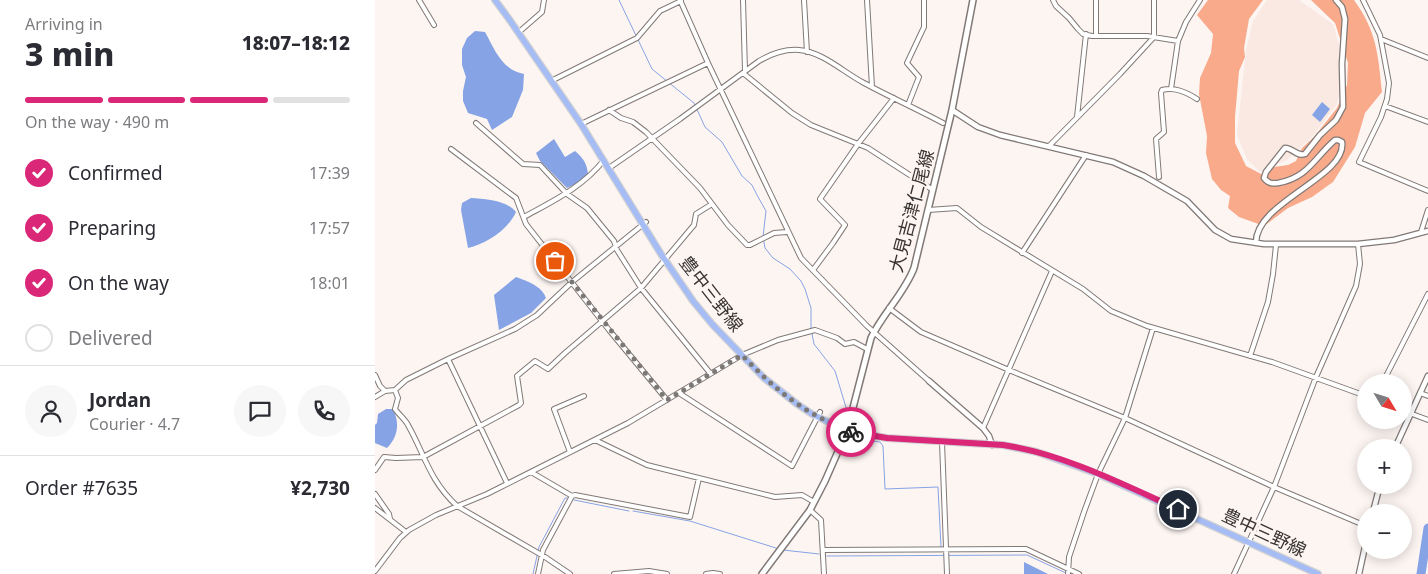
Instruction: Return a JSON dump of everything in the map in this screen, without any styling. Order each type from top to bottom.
[{"type":"main road","name":"豊中三野線","points":[[495,0],[581,124],[644,223],[665,260],[701,311],[780,392],[805,410],[819,414],[847,431],[887,438],[992,444],[1037,452],[1099,474],[1318,574]]},
{"type":"main road","name":"大見吉津仁尾線","points":[[762,574],[814,502],[847,431],[855,407],[867,350],[874,332],[905,286],[914,268],[952,110],[973,0]]},
{"type":"street","points":[[419,0],[434,25]]},
{"type":"street","points":[[519,32],[542,12],[544,0]]},
{"type":"street","points":[[743,0],[744,72],[791,113],[811,126],[881,155],[933,190]]},
{"type":"street","points":[[805,0],[807,52]]},
{"type":"street","points":[[867,0],[872,87]]},
{"type":"street","points":[[909,105],[919,77],[907,62],[924,27],[924,0]]},
{"type":"street","points":[[1053,0],[1056,6],[1069,18],[1077,29],[1086,34],[1096,36],[1154,37],[1178,41]]},
{"type":"street","points":[[1096,0],[1096,36]]},
{"type":"street","points":[[1049,146],[1154,37],[1154,0]]},
{"type":"street","points":[[1171,89],[1178,41],[1186,22],[1200,0]]},
{"type":"street","points":[[1256,243],[1259,230],[1268,217],[1323,173],[1337,159],[1342,150],[1342,142],[1335,140],[1310,168],[1293,178],[1272,184],[1264,178],[1266,172],[1285,148],[1299,155],[1305,154],[1320,135],[1336,120],[1343,107],[1342,64],[1345,19],[1336,0]]},
{"type":"street","points":[[1363,0],[1381,39],[1389,83],[1385,106],[1359,162],[1428,191]]},
{"type":"street","points":[[551,81],[637,38],[660,11],[680,1],[787,232],[801,258],[874,332],[983,428],[992,444]]},
{"type":"street","points":[[1077,117],[1086,34]]},
{"type":"street","points":[[1381,39],[1428,58]]},
{"type":"street","points":[[609,168],[744,72],[770,55],[789,50],[818,55],[872,87],[943,123]]},
{"type":"street","points":[[581,124],[708,64]]},
{"type":"street","points":[[1159,177],[1156,139],[1164,132],[1162,90],[1171,89],[1186,92],[1197,99]]},
{"type":"street","points":[[813,270],[845,225],[820,200],[858,144],[894,98]]},
{"type":"street","points":[[1385,106],[1428,122]]},
{"type":"street","points":[[609,110],[621,118],[633,122],[651,139],[695,183],[728,225],[747,245],[774,233],[787,232]]},
{"type":"street","points":[[952,110],[978,127],[1000,135],[1113,162],[1144,176],[1177,194],[1197,210],[1215,230],[1231,239],[1276,245],[1358,244],[1394,240],[1428,230]]},
{"type":"street","points":[[476,123],[523,164],[539,165],[567,194],[587,208],[614,241],[615,246],[641,288],[710,373]]},
{"type":"street","points":[[451,150],[516,198],[526,224],[667,400]]},
{"type":"street","points":[[1022,254],[1087,155]]},
{"type":"street","points":[[524,218],[567,194],[594,174],[604,160]]},
{"type":"street","points":[[375,470],[384,457],[423,457],[519,405],[521,403],[517,376],[535,361],[548,369],[641,288],[694,225],[696,214],[712,204]]},
{"type":"street","points":[[928,210],[957,208],[981,227],[1083,290],[1111,311],[1153,328],[1250,356],[1357,393]]},
{"type":"street","points":[[1421,232],[1428,210]]},
{"type":"street","points":[[375,397],[385,391],[395,390],[406,380],[515,329],[537,315],[572,282],[644,223]]},
{"type":"street","points":[[1234,574],[1274,487],[1316,377],[1356,286],[1360,264],[1358,244]]},
{"type":"street","points":[[1250,356],[1268,302],[1276,245]]},
{"type":"street","points":[[983,428],[1052,271]]},
{"type":"street","points":[[1387,374],[1428,294]]},
{"type":"street","points":[[889,308],[921,332],[1125,418],[1274,487],[1357,522]]},
{"type":"street","points":[[1067,574],[1078,529],[1099,474],[1125,418],[1153,328]]},
{"type":"street","points":[[375,571],[406,532],[436,514],[507,484],[628,423],[742,355],[779,340],[815,330],[837,338],[845,344],[854,342],[867,350]]},
{"type":"street","points":[[448,359],[507,484]]},
{"type":"street","points":[[375,376],[385,391]]},
{"type":"street","points":[[1413,407],[1428,376]]},
{"type":"street","points":[[395,390],[398,398],[395,409],[407,422],[436,483],[457,506],[570,574]]},
{"type":"street","points":[[679,392],[792,466],[819,414]]},
{"type":"street","points":[[1420,393],[1428,396]]},
{"type":"street","points":[[570,452],[554,409],[584,396]]},
{"type":"street","points":[[1413,414],[1428,420]]},
{"type":"street","points":[[595,440],[647,465],[775,497],[802,495],[814,502]]},
{"type":"street","points":[[941,442],[947,574]]},
{"type":"street","points":[[531,472],[572,496],[690,517],[699,478]]},
{"type":"street","points":[[375,494],[389,514],[390,519]]},
{"type":"street","points":[[538,574],[540,555],[572,496]]},
{"type":"street","points":[[375,508],[406,532]]},
{"type":"street","points":[[809,510],[821,520],[824,574]]},
{"type":"street","points":[[823,550],[1026,549],[1079,574]]},
{"type":"street","points":[[1359,574],[1362,559]]},
{"type":"street","points":[[614,574],[649,571],[667,574]]},
{"type":"street","points":[[706,574],[720,574]]},
{"type":"shaded area","points":[[1208,0],[1263,0],[1249,19],[1244,48],[1245,57],[1239,71],[1235,117],[1235,143],[1246,166],[1261,174],[1274,167],[1288,165],[1296,161],[1302,148],[1314,137],[1337,108],[1347,85],[1348,63],[1335,23],[1311,0],[1354,0],[1368,23],[1375,44],[1382,92],[1365,113],[1355,147],[1333,182],[1312,197],[1288,208],[1264,226],[1239,217],[1228,208],[1230,196],[1221,190],[1212,179],[1206,153],[1207,136],[1199,94],[1200,78],[1211,53],[1213,34],[1197,15]]},
{"type":"shaded area","points":[[1267,0],[1299,0],[1333,24],[1346,69],[1337,104],[1313,136],[1287,160],[1260,172],[1247,159],[1237,135],[1246,50],[1253,21]]},
{"type":"water","points":[[475,31],[485,32],[505,64],[516,72],[524,74],[523,90],[512,117],[492,130],[487,119],[468,113],[463,101],[466,77],[462,65],[462,49],[467,38]]},
{"type":"water","points":[[1322,102],[1330,109],[1320,122],[1312,115]]},
{"type":"water","points":[[554,139],[565,157],[575,151],[587,167],[588,174],[567,188],[540,161],[536,153]]},
{"type":"water","points":[[471,198],[501,203],[516,212],[508,225],[496,235],[489,240],[468,248],[461,210],[462,203]]},
{"type":"water","points":[[516,277],[538,287],[546,298],[531,313],[499,330],[494,295]]},
{"type":"water","points":[[386,409],[393,409],[397,419],[396,435],[387,448],[375,443],[375,425],[378,414]]},
{"type":"water","points":[[1024,562],[1048,574],[1024,574]]},
{"type":"waterway","points":[[619,0],[652,69],[694,103],[705,127],[722,142],[742,176],[752,185],[766,211],[763,237],[765,248],[773,258],[790,269],[801,281],[811,308],[811,330]]},
{"type":"waterway","points":[[812,334],[814,344],[835,371],[848,414]]},
{"type":"waterway","points":[[870,441],[880,442],[883,446],[885,489],[938,487],[941,547]]},
{"type":"waterway","points":[[533,574],[539,547],[565,498],[567,498]]},
{"type":"waterway","points":[[574,500],[629,511]]},
{"type":"waterway","points":[[633,511],[690,521],[779,549]]},
{"type":"waterway","points":[[1421,574],[1428,528]]},
{"type":"waterway","points":[[783,550],[819,554]]},
{"type":"waterway","points":[[827,556],[1027,555],[1066,573]]},
{"type":"way so far","points":[[555,261],[667,400],[712,371],[742,355],[764,378],[805,410],[851,432]]},
{"type":"route","points":[[851,432],[887,438],[1003,445],[1021,448],[1099,474],[1178,509]]}]
